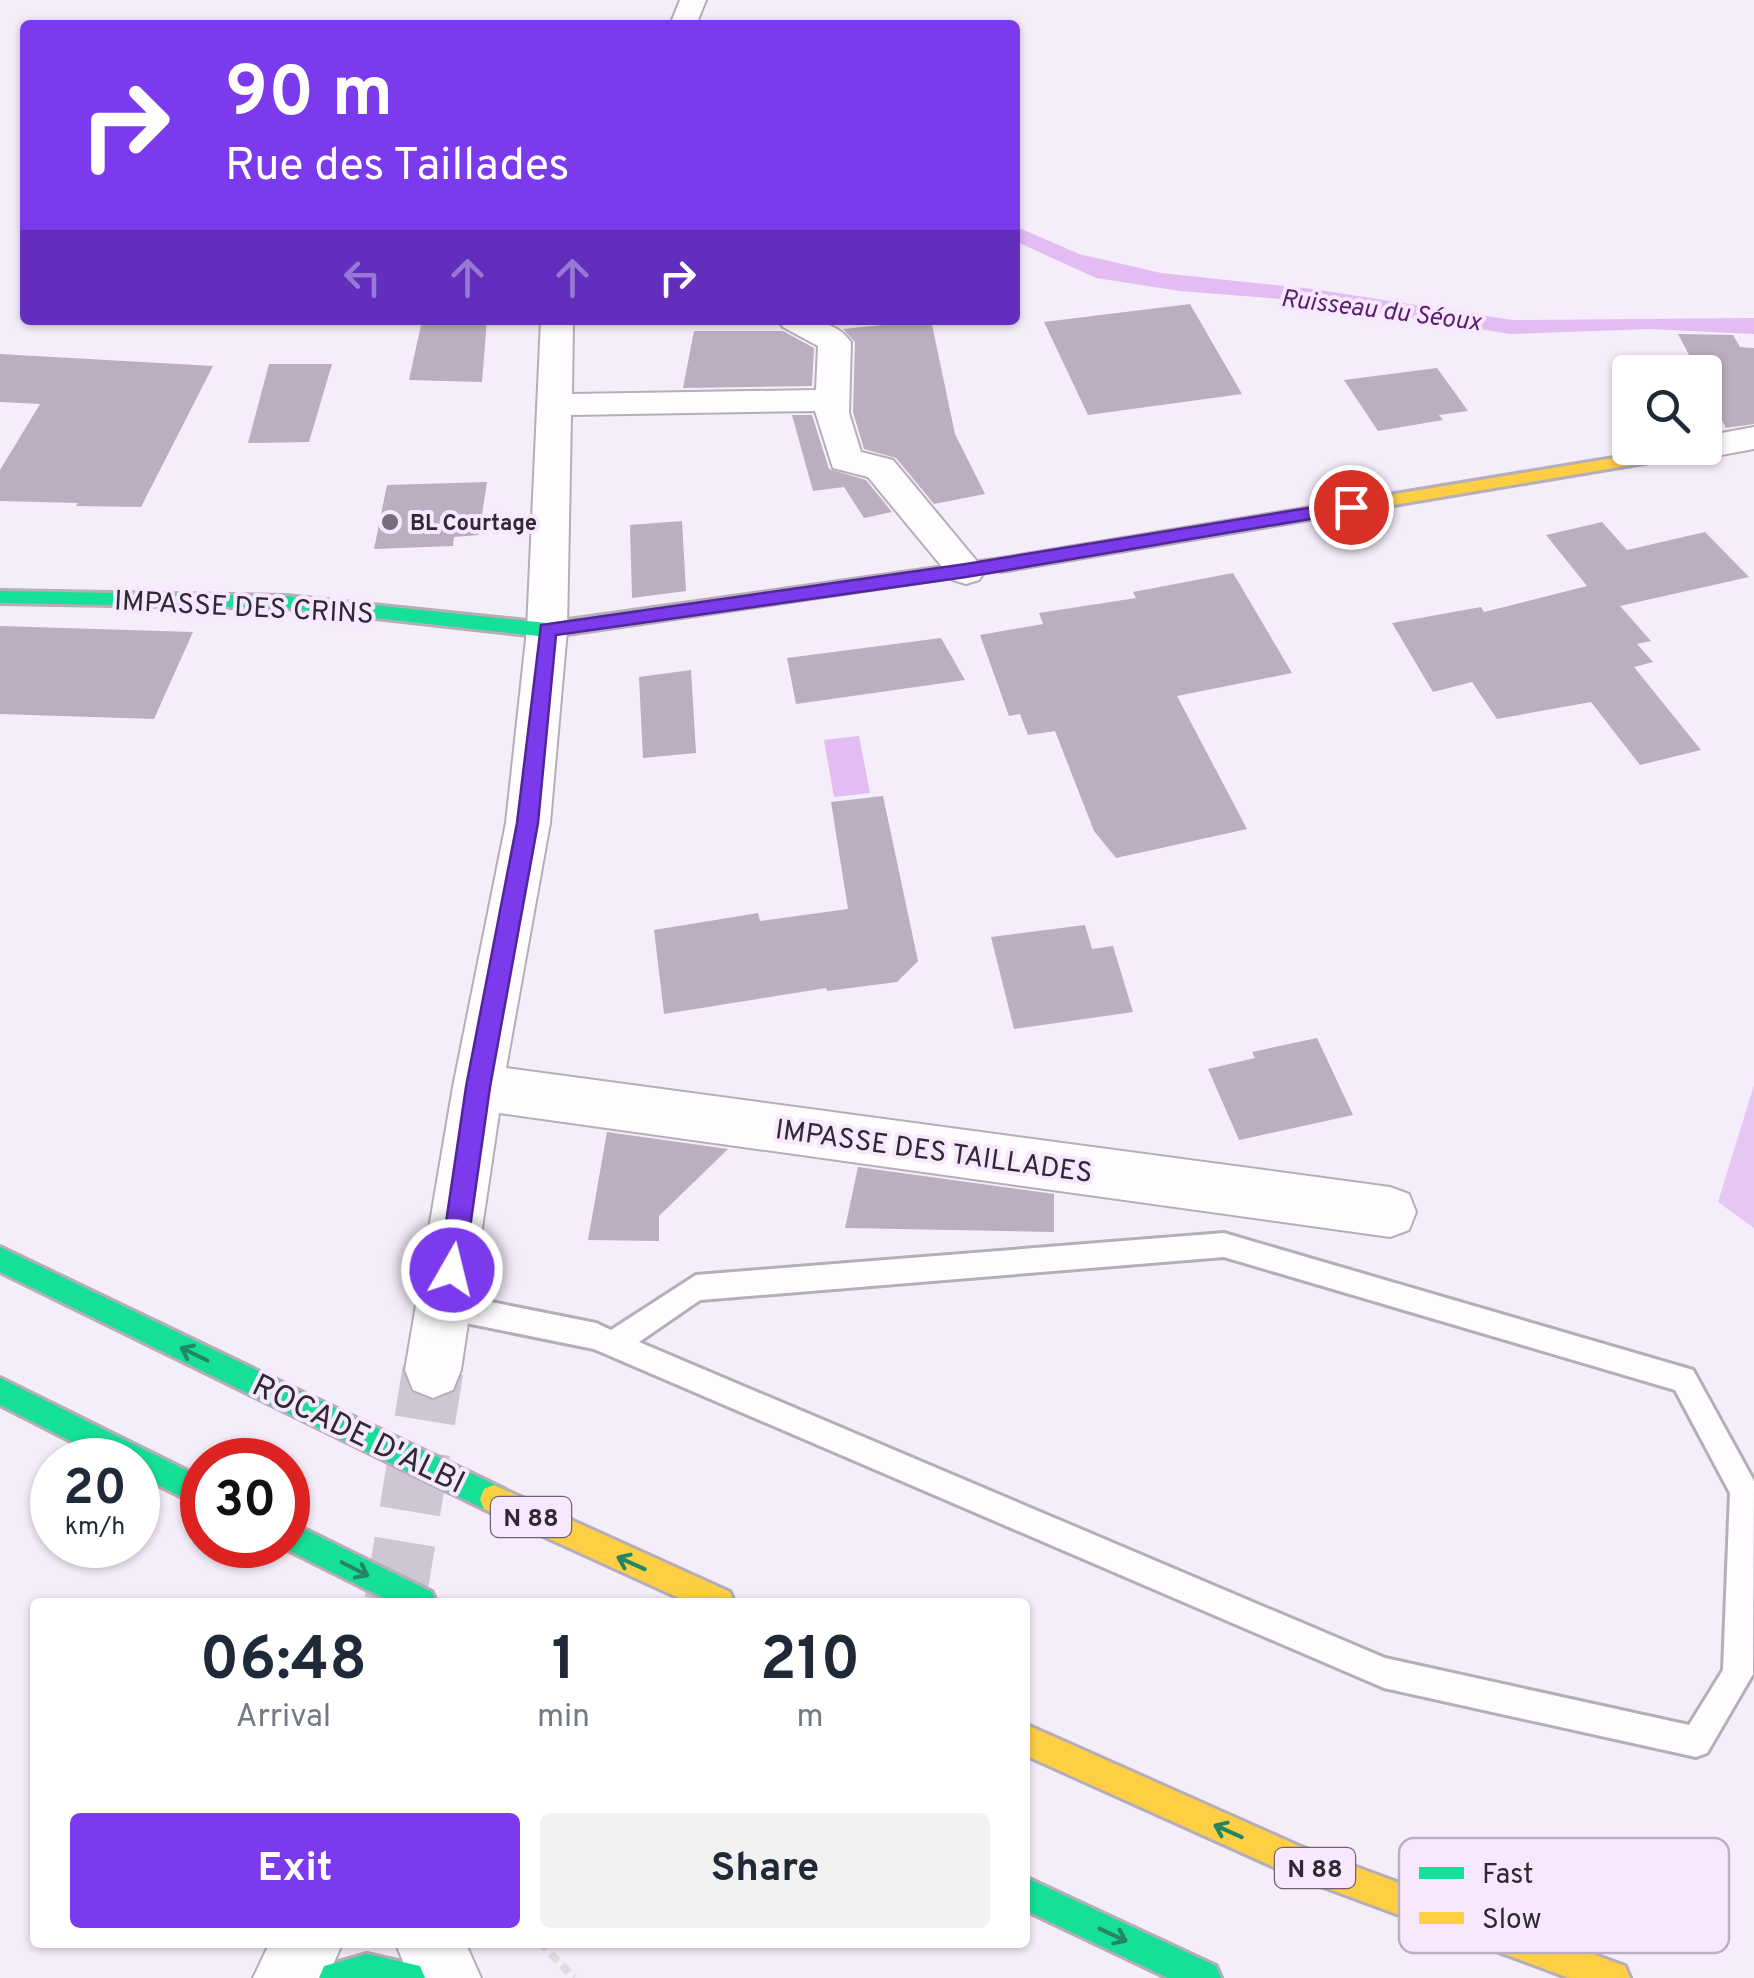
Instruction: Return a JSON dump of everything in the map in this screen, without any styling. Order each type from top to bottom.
[{"type":"main road","name":"IMPASSE DES CRINS","points":[[0,597],[286,602],[547,630],[966,571],[1612,462]]},
{"type":"main road","name":"ROCADE D'ALBI","points":[[0,1259],[560,1531],[711,1598]]},
{"type":"main road","points":[[0,1391],[93,1438]]},
{"type":"main road","points":[[310,1546],[414,1598]]},
{"type":"main road","name":"N 88","points":[[1030,1741],[1294,1860],[1399,1899]]},
{"type":"main road","points":[[1030,1895],[1204,1978]]},
{"type":"main road","name":"N 88","points":[[1545,1953],[1613,1978]]},
{"type":"main road","points":[[336,1978],[367,1970],[408,1978]]},
{"type":"street","points":[[433,1370],[478,1087],[528,823],[547,630],[556,325]]},
{"type":"street","points":[[804,325],[836,342],[832,413],[846,460],[880,468],[966,571]]},
{"type":"street","points":[[554,406],[833,400]]},
{"type":"street","points":[[1722,444],[1754,438]]},
{"type":"street","name":"IMPASSE DES TAILLADES","points":[[478,1087],[1390,1212]]},
{"type":"street","points":[[288,1978],[306,1948]]},
{"type":"street","points":[[432,1948],[446,1978]]},
{"type":"lane","points":[[446,1306],[596,1336],[613,1344],[1384,1673],[1696,1742],[1738,1674],[1744,1491],[1684,1379],[1224,1245],[696,1288],[613,1344]]},
{"type":"path","points":[[546,1948],[574,1978]]},
{"type":"shaded area","points":[[1754,1085],[1754,1228],[1718,1202]]},
{"type":"water","name":"Ruisseau du Séoux","points":[[1020,228],[1079,254],[1161,273],[1313,289],[1512,320],[1754,318],[1754,334],[1649,329],[1510,334],[1305,301],[1180,291],[1096,278],[1020,243]]},
{"type":"water","points":[[859,736],[870,793],[834,797],[824,740]]},
{"type":"building","points":[[1190,304],[1242,394],[1088,415],[1044,322]]},
{"type":"building","points":[[421,325],[487,325],[482,382],[409,380]]},
{"type":"building","points":[[932,325],[955,434],[985,494],[934,504],[896,458],[864,449],[853,412],[855,342],[843,329]]},
{"type":"building","points":[[694,331],[783,331],[814,348],[812,386],[683,388]]},
{"type":"building","points":[[1678,334],[1733,335],[1740,347],[1754,348],[1754,424],[1726,428],[1722,420],[1722,355],[1689,355]]},
{"type":"building","points":[[0,354],[213,366],[141,507],[76,506],[78,503],[0,501],[0,470],[40,404],[0,402]]},
{"type":"building","points":[[269,364],[332,364],[309,442],[248,443]]},
{"type":"building","points":[[1437,368],[1468,411],[1439,415],[1443,420],[1378,431],[1344,380]]},
{"type":"building","points":[[792,415],[812,415],[829,469],[866,480],[892,512],[864,518],[844,487],[813,491]]},
{"type":"building","points":[[487,482],[479,535],[454,537],[453,546],[374,549],[387,485]]},
{"type":"building","points":[[682,521],[686,591],[632,598],[630,525]]},
{"type":"building","points":[[1602,522],[1627,550],[1705,532],[1749,577],[1620,606],[1651,641],[1637,644],[1653,662],[1634,667],[1701,750],[1640,765],[1591,702],[1497,719],[1472,682],[1433,692],[1392,623],[1481,607],[1484,612],[1587,586],[1546,535]]},
{"type":"building","points":[[1233,573],[1292,673],[1177,696],[1247,829],[1116,858],[1094,831],[1055,731],[1028,735],[1020,714],[1009,716],[980,635],[1043,624],[1039,613],[1136,598],[1133,592]]},
{"type":"building","points":[[0,626],[193,632],[154,719],[0,714]]},
{"type":"building","points":[[941,638],[965,680],[796,704],[787,658]]},
{"type":"building","points":[[691,670],[696,753],[643,758],[639,677]]},
{"type":"building","points":[[883,796],[918,961],[897,982],[827,991],[826,988],[664,1014],[654,930],[758,913],[760,921],[848,909],[831,802]]},
{"type":"building","points":[[1085,925],[1092,949],[1113,946],[1133,1012],[1014,1029],[991,937]]},
{"type":"building","points":[[1317,1038],[1353,1115],[1239,1140],[1208,1069],[1255,1058],[1252,1052]]},
{"type":"building","points":[[607,1132],[728,1149],[659,1216],[659,1241],[588,1240]]},
{"type":"building","points":[[858,1167],[1054,1194],[1054,1232],[845,1228]]},
{"type":"tunnel","points":[[396,1598],[433,1370]]},
{"type":"traffic: fast","points":[[0,597],[286,602],[547,630],[1001,565]]},
{"type":"traffic: fast","points":[[0,1259],[494,1499]]},
{"type":"traffic: fast","points":[[0,1391],[93,1438]]},
{"type":"traffic: fast","points":[[160,1471],[180,1482]]},
{"type":"traffic: fast","points":[[310,1546],[414,1598]]},
{"type":"traffic: fast","points":[[1030,1895],[1204,1978]]},
{"type":"traffic: fast","points":[[336,1978],[367,1970],[408,1978]]},
{"type":"traffic: slow","points":[[1001,565],[1612,463]]},
{"type":"traffic: slow","points":[[494,1499],[711,1598]]},
{"type":"traffic: slow","points":[[1030,1741],[1294,1860],[1399,1899]]},
{"type":"traffic: slow","points":[[1545,1953],[1613,1978]]},
{"type":"place","name":"BL Courtage","points":[[390,522]]},
{"type":"route","points":[[452,1270],[478,1087],[528,823],[547,630],[966,571],[1351,507]]}]
